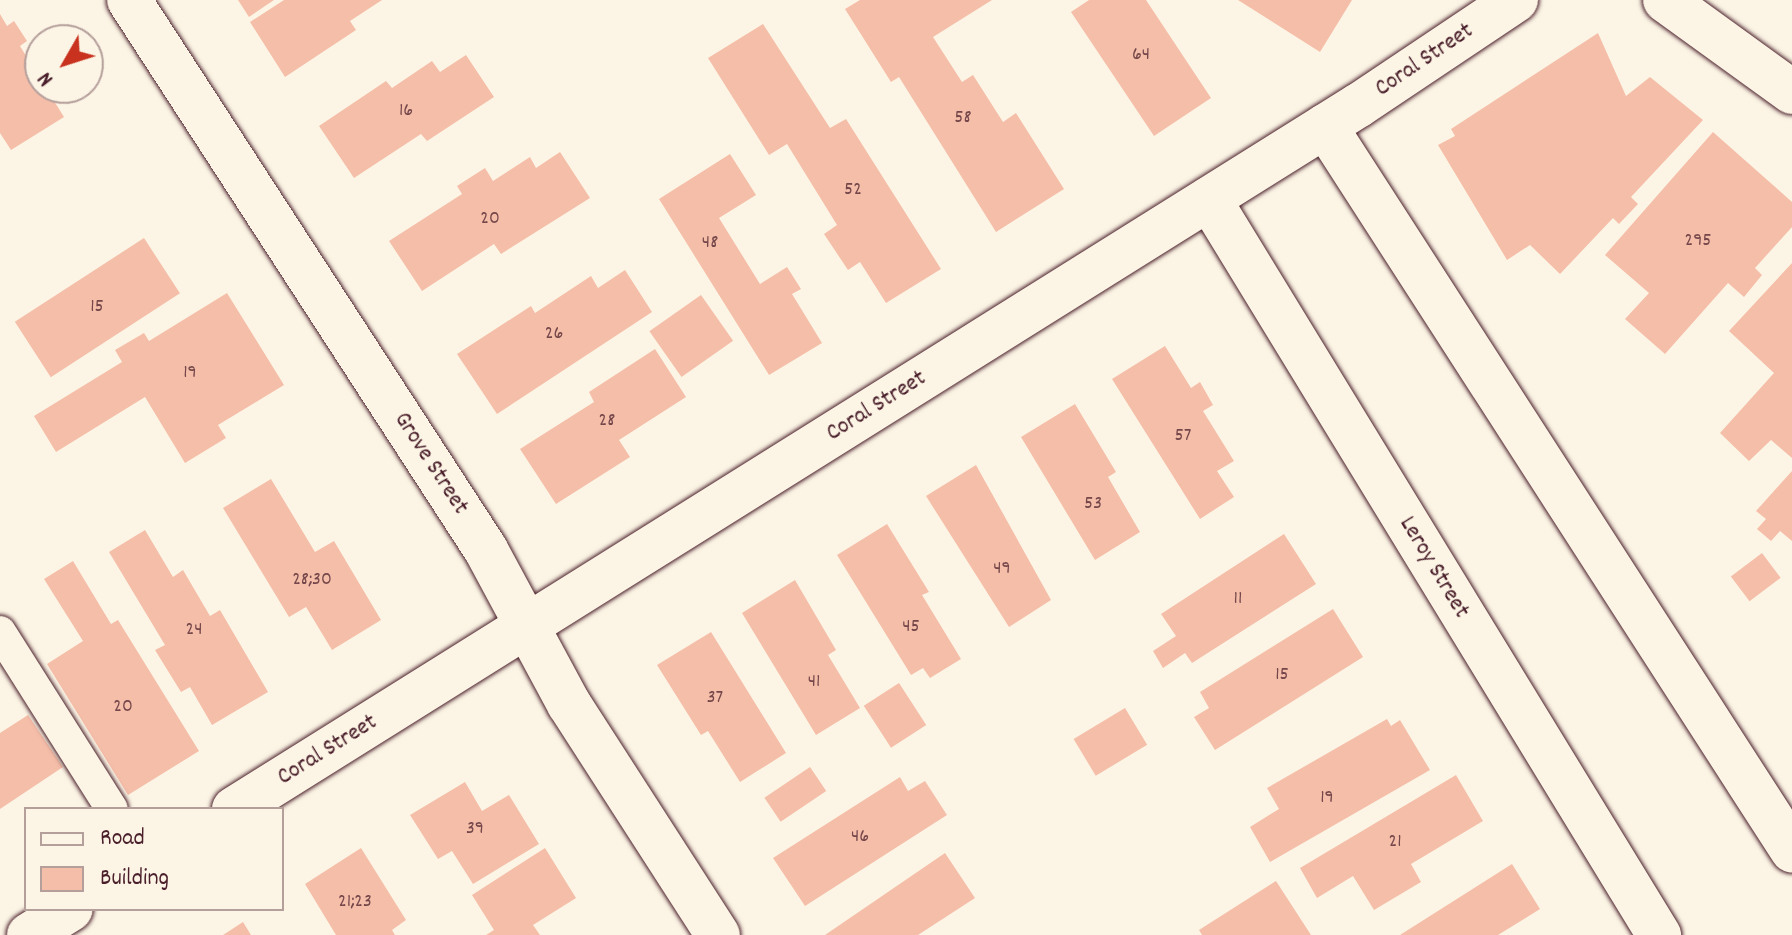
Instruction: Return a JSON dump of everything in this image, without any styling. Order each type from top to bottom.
[{"type":"street","name":"Grove Street","points":[[129,0],[486,550],[569,704],[718,935]]},
{"type":"street","name":"Coral Street","points":[[237,807],[1325,126],[1516,0]]},
{"type":"street","points":[[1665,0],[1792,92]]},
{"type":"street","points":[[1325,126],[1792,850]]},
{"type":"street","name":"Leroy Street","points":[[1209,199],[1659,935]]},
{"type":"street","points":[[29,935],[68,911]]},
{"type":"lane","points":[[0,632],[111,807]]},
{"type":"building","points":[[238,0],[274,0],[249,17]]},
{"type":"building","points":[[284,0],[382,0],[350,21],[356,30],[285,77],[250,22]]},
{"type":"building","points":[[860,0],[992,0],[933,37],[962,82],[973,75],[1003,122],[1016,113],[1064,189],[996,232],[899,77],[891,82],[845,9]]},
{"type":"building","points":[[1089,0],[1146,0],[1211,98],[1154,136],[1071,12]]},
{"type":"building","points":[[1238,0],[1352,0],[1320,52]]},
{"type":"building","points":[[0,14],[7,26],[14,21],[24,36],[24,43],[20,46],[24,53],[24,104],[56,104],[64,117],[11,150],[0,133]]},
{"type":"building","points":[[763,24],[830,128],[846,119],[941,269],[886,303],[860,262],[848,270],[824,234],[837,225],[787,144],[769,155],[708,58]]},
{"type":"building","points":[[1598,33],[1626,96],[1650,77],[1703,120],[1631,197],[1638,204],[1619,224],[1613,218],[1560,274],[1530,245],[1507,260],[1438,145],[1455,136],[1451,129]]},
{"type":"building","points":[[466,55],[494,97],[427,141],[421,134],[354,178],[319,126],[386,81],[392,88],[432,61],[440,72]]},
{"type":"building","points":[[1713,132],[1792,202],[1792,227],[1755,268],[1762,275],[1744,297],[1728,283],[1665,354],[1625,319],[1649,293],[1605,255]]},
{"type":"building","points":[[560,152],[590,198],[501,254],[494,244],[422,291],[389,241],[462,194],[457,186],[485,168],[493,181],[530,157],[536,168]]},
{"type":"building","points":[[730,154],[756,195],[719,218],[760,284],[787,267],[801,289],[792,294],[822,343],[769,375],[659,199]]},
{"type":"building","points":[[144,238],[180,293],[51,377],[15,322]]},
{"type":"building","points":[[1792,263],[1792,458],[1771,440],[1749,461],[1720,433],[1774,373],[1729,331]]},
{"type":"building","points":[[625,270],[652,312],[497,414],[457,354],[531,306],[535,313],[591,276],[598,288]]},
{"type":"building","points":[[227,293],[284,385],[218,425],[226,438],[185,463],[145,397],[56,452],[34,416],[122,362],[115,350],[144,333],[149,341]]},
{"type":"building","points":[[701,295],[733,341],[682,377],[649,331]]},
{"type":"building","points":[[1165,346],[1191,388],[1200,382],[1213,405],[1203,411],[1234,461],[1217,471],[1234,497],[1200,519],[1112,379]]},
{"type":"building","points":[[655,349],[686,397],[619,440],[630,457],[556,504],[520,449],[594,402],[589,392]]},
{"type":"building","points":[[1075,404],[1116,472],[1108,477],[1140,532],[1095,560],[1021,437]]},
{"type":"building","points":[[976,465],[1051,600],[1009,627],[926,496]]},
{"type":"building","points":[[1792,471],[1792,541],[1780,531],[1771,541],[1757,529],[1766,519],[1756,511]]},
{"type":"building","points":[[271,479],[315,552],[334,541],[381,620],[332,650],[306,607],[289,617],[223,508]]},
{"type":"building","points":[[887,524],[929,592],[922,595],[961,659],[930,678],[923,668],[911,675],[837,555]]},
{"type":"building","points":[[145,530],[173,577],[183,570],[210,616],[220,610],[268,692],[212,725],[190,687],[181,692],[155,650],[165,645],[109,552]]},
{"type":"building","points":[[1284,534],[1316,584],[1192,663],[1185,653],[1163,668],[1153,651],[1176,636],[1161,614]]},
{"type":"building","points":[[1762,553],[1781,578],[1750,601],[1731,576]]},
{"type":"building","points":[[73,561],[111,624],[118,620],[199,751],[128,795],[47,664],[83,641],[44,579]]},
{"type":"building","points":[[795,580],[836,650],[828,655],[860,708],[816,735],[742,613]]},
{"type":"building","points":[[1333,609],[1363,657],[1215,750],[1194,717],[1209,708],[1200,692]]},
{"type":"building","points":[[711,632],[786,753],[740,782],[708,731],[701,735],[657,665]]},
{"type":"building","points":[[899,683],[926,725],[891,748],[864,706]]},
{"type":"building","points":[[1125,708],[1147,745],[1096,776],[1074,739]]},
{"type":"building","points":[[28,715],[63,767],[0,809],[0,733]]},
{"type":"building","points":[[1387,719],[1391,726],[1400,720],[1430,770],[1270,862],[1250,827],[1279,809],[1267,788]]},
{"type":"building","points":[[810,767],[826,791],[781,822],[764,798]]},
{"type":"building","points":[[1456,775],[1483,821],[1411,864],[1421,882],[1374,910],[1353,876],[1317,898],[1300,868]]},
{"type":"building","points":[[900,777],[908,791],[925,781],[947,815],[805,906],[773,858]]},
{"type":"building","points":[[465,782],[482,811],[509,795],[539,844],[473,884],[452,851],[438,859],[410,815]]},
{"type":"building","points":[[361,848],[406,920],[392,930],[395,935],[336,935],[305,884]]},
{"type":"building","points":[[545,848],[576,898],[533,925],[540,935],[486,935],[494,930],[472,895]]},
{"type":"building","points":[[945,853],[975,898],[918,935],[825,935]]},
{"type":"building","points":[[1512,864],[1540,909],[1498,935],[1400,935]]},
{"type":"building","points":[[1276,881],[1311,935],[1202,935],[1199,930]]},
{"type":"building","points":[[243,922],[251,935],[223,935]]}]
